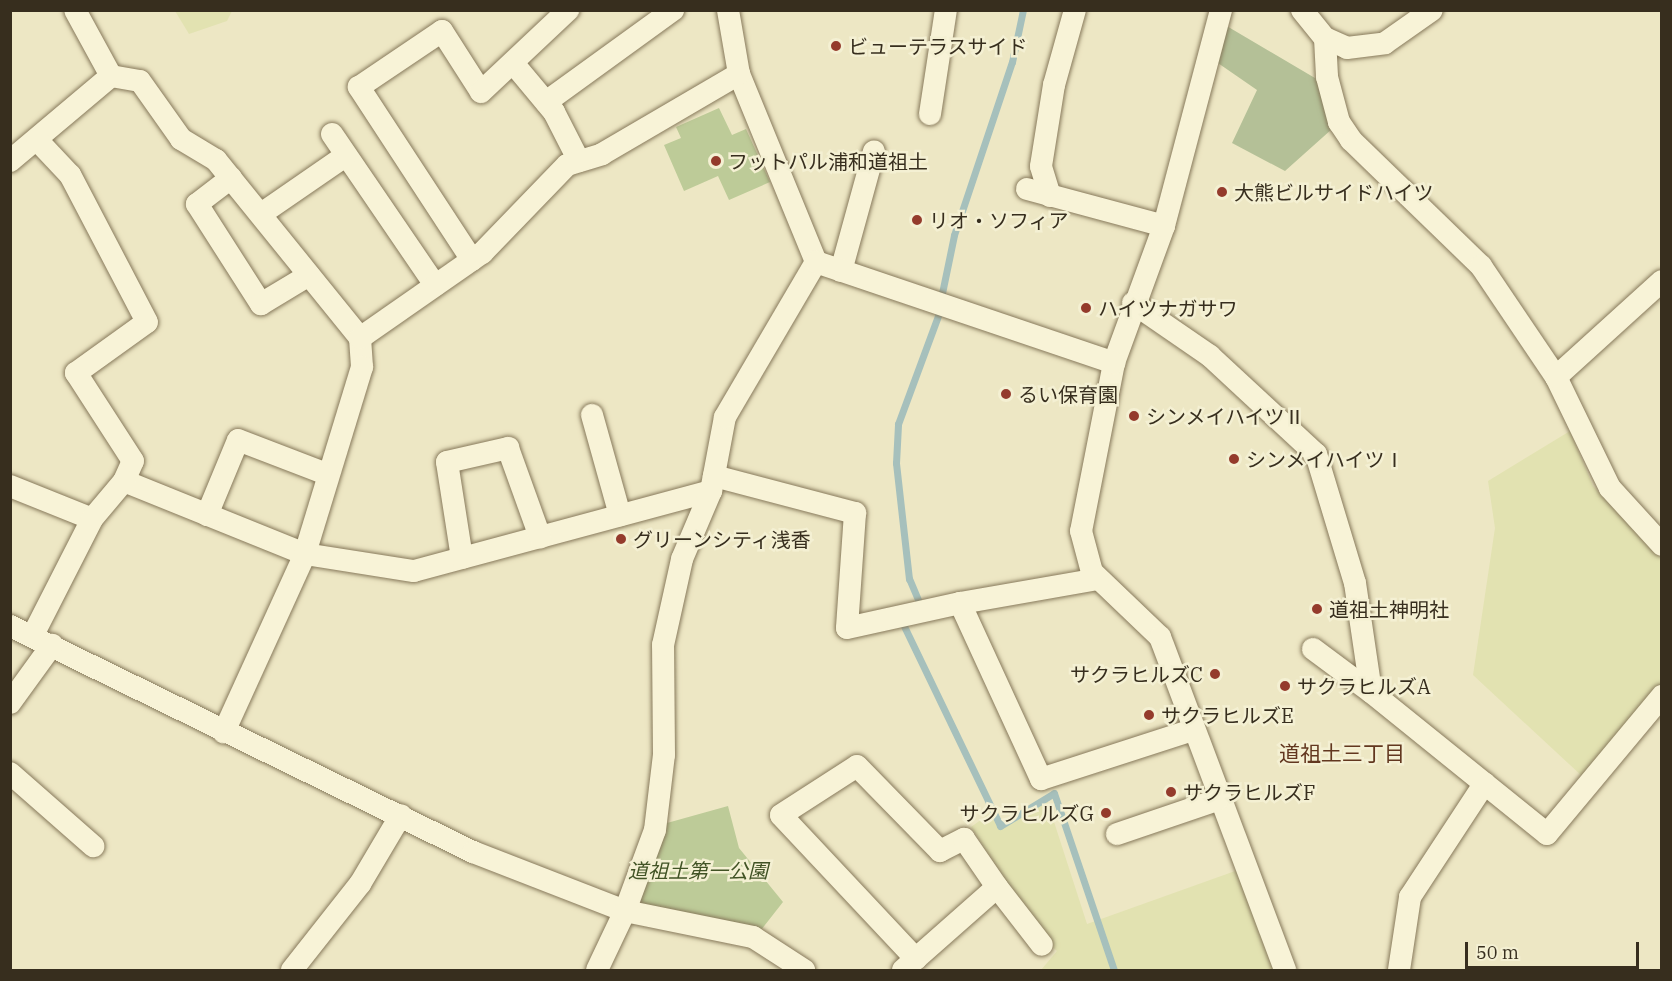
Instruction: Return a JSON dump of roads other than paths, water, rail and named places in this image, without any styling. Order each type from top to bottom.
[{"type":"street","points":[[75,10],[111,76]]},
{"type":"street","points":[[472,260],[359,87],[442,31],[481,92],[568,10]]},
{"type":"street","points":[[546,102],[673,10]]},
{"type":"street","points":[[728,10],[739,74],[816,262],[1114,363]]},
{"type":"street","points":[[930,114],[946,10]]},
{"type":"street","points":[[1050,195],[1041,166],[1054,85],[1075,10]]},
{"type":"street","points":[[1221,10],[1164,226],[1133,303],[1114,363],[1081,531],[1092,572],[1160,637],[1217,800],[1285,970]]},
{"type":"street","points":[[1302,10],[1325,38],[1347,48],[1385,44],[1432,10]]},
{"type":"street","points":[[1325,38],[1327,77],[1339,122],[1351,140],[1481,266],[1556,377],[1610,488],[1662,545]]},
{"type":"street","points":[[513,63],[546,102],[579,161]]},
{"type":"street","points":[[360,338],[472,260],[567,165],[602,154],[739,74]]},
{"type":"street","points":[[10,161],[111,76]]},
{"type":"street","points":[[111,76],[140,81],[181,139],[216,160],[360,338],[362,368],[305,554],[224,732]]},
{"type":"street","points":[[332,134],[435,285]]},
{"type":"street","points":[[10,703],[42,640],[92,519],[124,481],[134,461],[76,373],[147,322],[70,175],[37,140]]},
{"type":"street","points":[[841,271],[874,151]]},
{"type":"street","points":[[261,214],[345,156]]},
{"type":"street","points":[[231,178],[197,204],[261,304],[309,275]]},
{"type":"street","points":[[1027,189],[1164,226]]},
{"type":"street","points":[[597,970],[626,911],[655,830],[664,755],[663,645],[682,559],[713,483],[725,417],[816,262]]},
{"type":"street","points":[[1556,377],[1662,281]]},
{"type":"street","points":[[1133,303],[1210,356],[1316,454],[1355,583],[1371,692]]},
{"type":"street","points":[[592,415],[620,516]]},
{"type":"street","points":[[207,515],[238,440],[329,475]]},
{"type":"street","points":[[462,558],[447,462],[508,448],[540,537]]},
{"type":"street","points":[[124,481],[305,554],[414,571],[620,516],[713,483],[855,513],[847,628],[960,603],[1098,579]]},
{"type":"street","points":[[10,486],[92,519]]},
{"type":"street","points":[[960,603],[1041,779],[1193,730]]},
{"type":"street","points":[[10,626],[224,732],[401,815],[472,852],[626,911],[753,937],[804,970]]},
{"type":"street","points":[[1313,649],[1371,692],[1547,834],[1662,696]]},
{"type":"street","points":[[997,887],[909,965],[781,815],[857,766],[940,851],[964,839],[997,887],[1042,945]]},
{"type":"street","points":[[10,773],[93,846]]},
{"type":"street","points":[[1399,970],[1410,897],[1485,783]]},
{"type":"street","points":[[1117,834],[1217,800]]},
{"type":"street","points":[[292,970],[360,884],[401,815]]},
{"type":"waterway","points":[[941,298],[954,235],[1012,62],[1023,10]]},
{"type":"waterway","points":[[919,602],[909,579],[896,463],[898,424],[939,313]]},
{"type":"waterway","points":[[903,624],[1000,826],[1054,793],[1114,970]]},
{"type":"place","name":"ビューテラスサイド","points":[[836,46]]},
{"type":"place","name":"フットパル浦和道祖土","points":[[716,161]]},
{"type":"place","name":"大熊ビルサイドハイツ","points":[[1222,192]]},
{"type":"place","name":"リオ・ソフィア","points":[[917,220]]},
{"type":"place","name":"ハイツナガサワ","points":[[1086,308]]},
{"type":"place","name":"るい保育園","points":[[1006,394]]},
{"type":"place","name":"シンメイハイツⅡ","points":[[1134,416]]},
{"type":"place","name":"シンメイハイツⅠ","points":[[1234,459]]},
{"type":"place","name":"グリーンシティ浅香","points":[[621,539]]},
{"type":"place","name":"道祖土神明社","points":[[1317,609]]},
{"type":"place","name":"サクラヒルズC","points":[[1215,674]]},
{"type":"place","name":"サクラヒルズA","points":[[1285,686]]},
{"type":"place","name":"サクラヒルズE","points":[[1149,715]]},
{"type":"place","name":"サクラヒルズF","points":[[1171,792]]},
{"type":"place","name":"サクラヒルズG","points":[[1106,813]]},
{"type":"district","name":"道祖土三丁目","points":[[1342,753]]},
{"type":"park label","name":"道祖土第一公園","points":[[698,870]]}]
